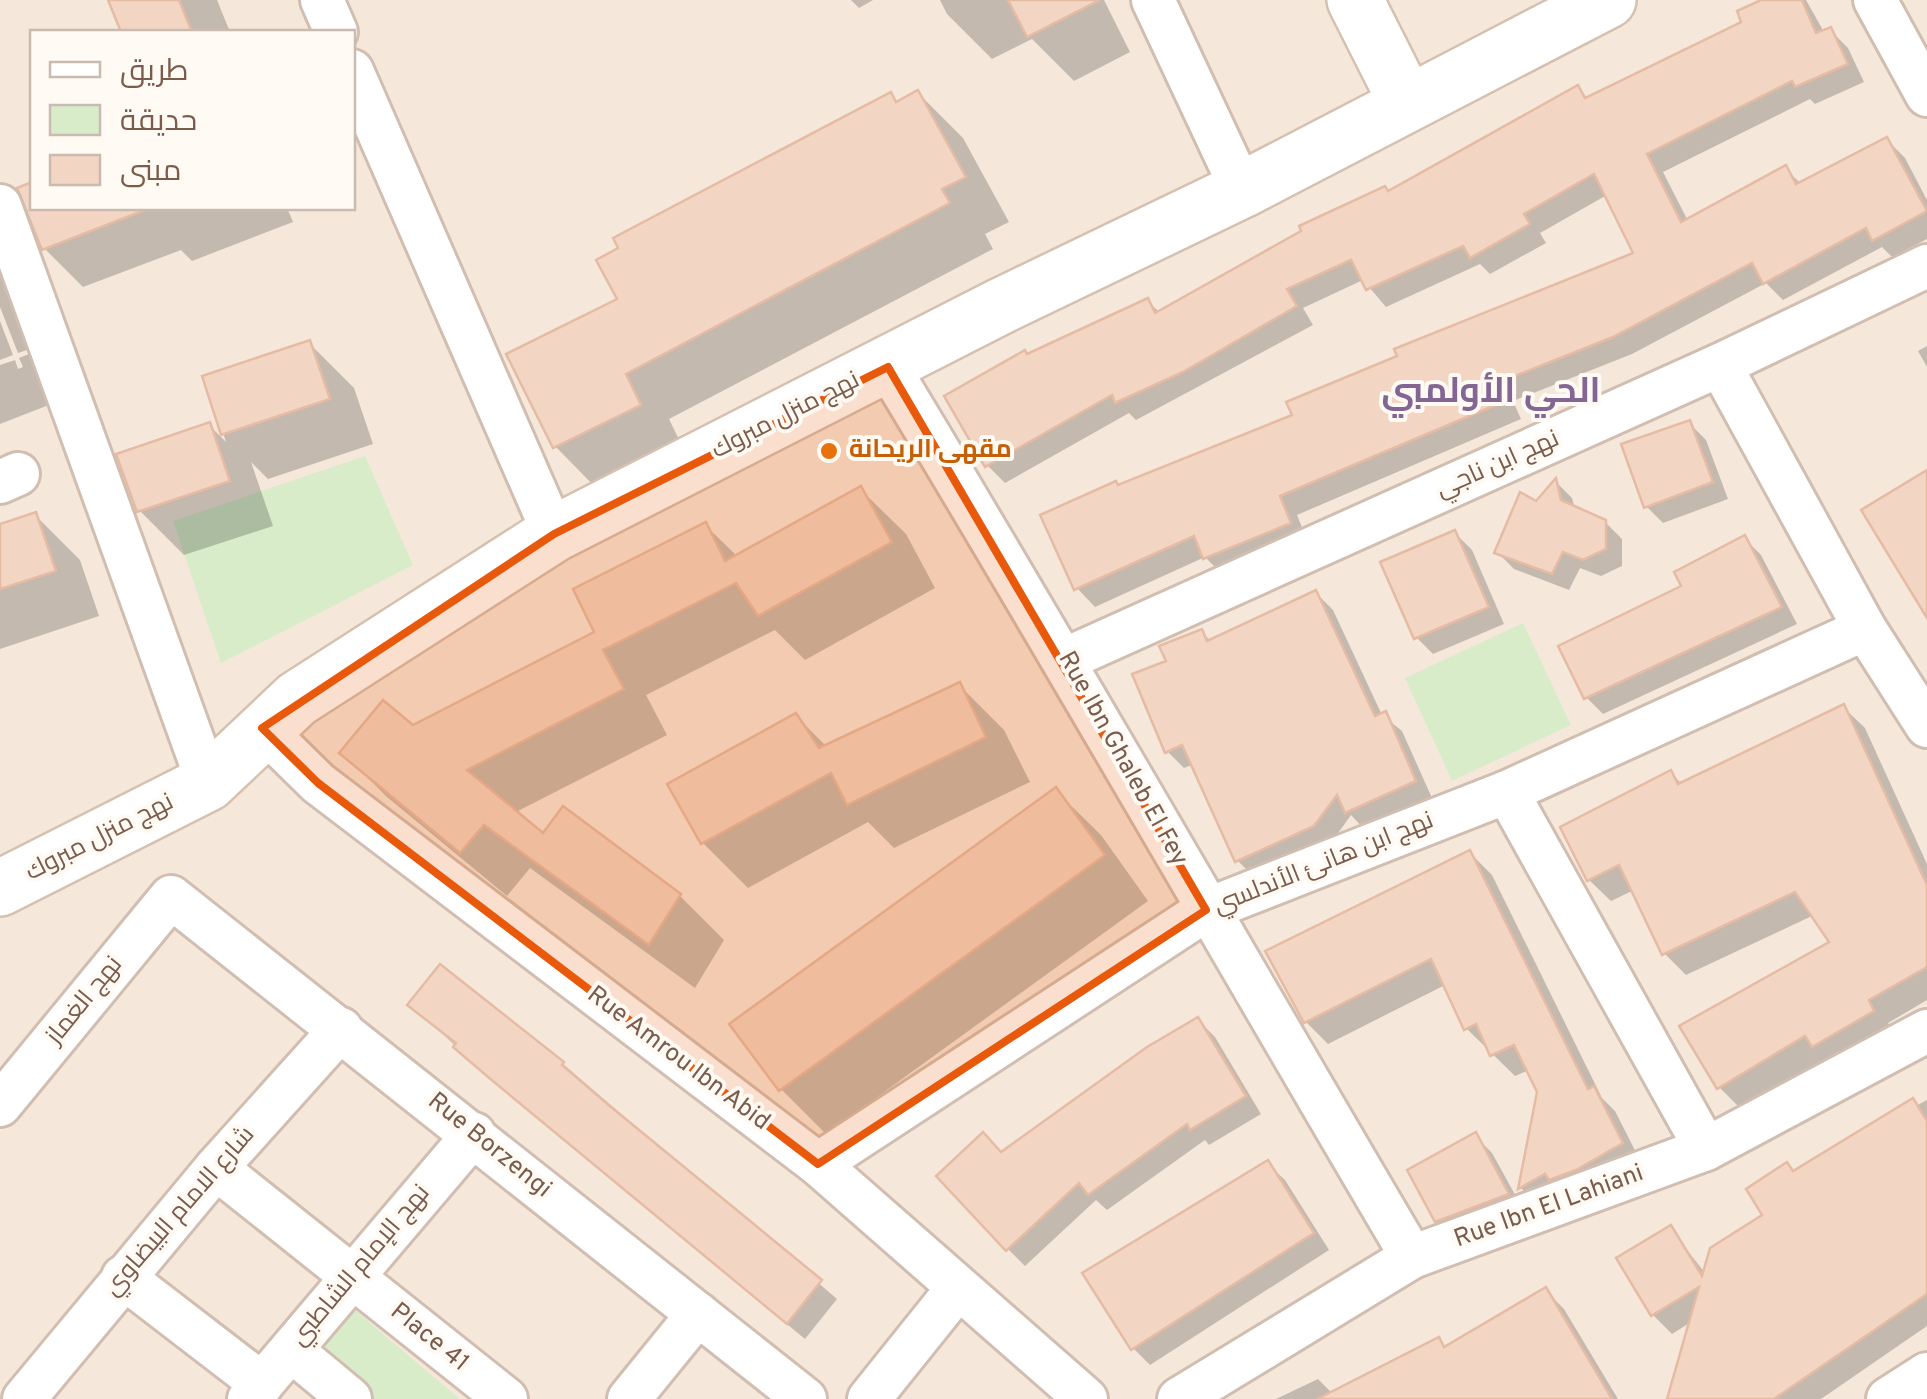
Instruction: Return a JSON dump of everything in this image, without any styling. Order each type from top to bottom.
[{"type":"street","points":[[322,0],[335,30]]},
{"type":"street","points":[[1153,0],[1242,190]]},
{"type":"street","points":[[1355,0],[1406,101]]},
{"type":"street","name":"نهج منزل مبروك","points":[[0,888],[208,783],[262,728],[297,700],[554,534],[1001,306],[1242,190],[1406,101],[1608,0]]},
{"type":"street","points":[[1875,0],[1927,96]]},
{"type":"street","points":[[355,78],[554,534]]},
{"type":"street","points":[[0,206],[208,783]]},
{"type":"street","name":"نهج ابن ناجي","points":[[1066,659],[1720,365],[1927,266]]},
{"type":"street","points":[[1720,365],[1865,629],[1927,726]]},
{"type":"street","name":"Rue Ibn Ghaleb El Fey","points":[[888,367],[1066,659],[1206,910],[1412,1257]]},
{"type":"street","name":"نهج ابن هانئ الأندلسي","points":[[818,1164],[1206,910],[1507,792],[1865,629]]},
{"type":"street","name":"Rue Amrou Ibn Abid","points":[[262,728],[318,783],[818,1164],[1086,1399]]},
{"type":"street","points":[[1507,792],[1706,1150]]},
{"type":"street","name":"Rue Borzengi","points":[[171,897],[805,1399]]},
{"type":"street","name":"نهج الغماز","points":[[0,1105],[171,897]]},
{"type":"street","name":"شارع الامام البيضاوي","points":[[24,1399],[216,1168],[341,1029]]},
{"type":"street","name":"Rue Ibn El Lahiani","points":[[1179,1399],[1412,1257],[1706,1150],[1927,1031]]},
{"type":"street","name":"نهج الإمام الشاطبي","points":[[256,1392],[474,1134]]},
{"type":"street","name":"Place 41","points":[[216,1168],[506,1399]]},
{"type":"street","points":[[123,1277],[256,1392]]},
{"type":"street","points":[[869,1399],[958,1288]]},
{"type":"street","points":[[629,1399],[698,1314]]},
{"type":"street","points":[[291,1350],[350,1399]]},
{"type":"street","points":[[1888,1399],[1927,1374]]},
{"type":"street","points":[[0,1387],[14,1399]]},
{"type":"highlighted area","points":[[888,367],[1206,910],[818,1164],[318,783],[262,728],[554,534]]},
{"type":"shaded area","points":[[0,0],[1927,0],[1927,1399],[0,1399]]},
{"type":"green space","points":[[365,456],[413,565],[221,663],[173,521]]},
{"type":"green space","points":[[1523,623],[1571,725],[1452,781],[1405,678]]},
{"type":"green space","points":[[352,1308],[460,1399],[370,1399],[314,1352]]},
{"type":"building","points":[[108,0],[179,0],[191,30],[120,30]]},
{"type":"building","points":[[1008,0],[1100,0],[1027,37]]},
{"type":"building","points":[[1761,0],[1802,0],[1816,33],[1831,27],[1848,64],[1795,87],[1792,81],[1647,154],[1681,222],[1786,165],[1796,184],[1887,137],[1927,211],[1872,241],[1866,228],[1763,284],[1752,263],[1613,337],[1497,383],[1505,401],[1280,496],[1291,523],[1203,559],[1194,536],[1074,590],[1040,515],[1116,481],[1118,485],[1292,415],[1286,402],[1397,356],[1394,349],[1633,253],[1594,174],[1524,214],[1530,224],[1470,258],[1463,246],[1366,290],[1351,260],[1287,289],[1297,306],[1183,372],[1115,403],[1112,395],[985,467],[944,396],[1025,350],[1027,354],[1148,298],[1155,313],[1301,231],[1299,226],[1385,186],[1388,191],[1578,85],[1585,98],[1741,22],[1737,11]]},
{"type":"building","points":[[918,90],[966,177],[942,189],[950,203],[626,374],[641,405],[553,448],[506,354],[617,299],[596,260],[618,248],[613,238],[891,92],[896,102]]},
{"type":"building","points":[[30,183],[30,210],[145,210],[42,250],[17,188]]},
{"type":"building","points":[[310,340],[330,399],[221,435],[202,376]]},
{"type":"building","points":[[1690,420],[1713,482],[1644,508],[1621,444]]},
{"type":"building","points":[[210,422],[230,481],[137,512],[116,454]]},
{"type":"building","points":[[1927,470],[1927,618],[1861,510]]},
{"type":"building","points":[[1556,478],[1561,500],[1606,520],[1606,549],[1583,560],[1563,552],[1552,574],[1494,553],[1520,492],[1536,501]]},
{"type":"building","points":[[861,486],[892,542],[758,616],[736,583],[603,650],[624,689],[467,770],[543,833],[563,806],[681,894],[649,945],[484,825],[460,853],[339,753],[383,700],[413,725],[594,632],[573,589],[706,522],[725,561]]},
{"type":"building","points":[[36,512],[56,571],[0,589],[0,524]]},
{"type":"building","points":[[1455,530],[1489,607],[1414,639],[1380,562]]},
{"type":"building","points":[[1745,535],[1782,607],[1584,699],[1558,646],[1681,586],[1674,572]]},
{"type":"building","points":[[1316,590],[1375,716],[1386,711],[1416,781],[1345,813],[1337,795],[1314,826],[1235,862],[1182,745],[1165,753],[1132,674],[1166,661],[1159,646],[1202,629],[1207,641]]},
{"type":"building","points":[[960,682],[986,737],[847,805],[831,773],[701,844],[667,784],[796,713],[819,748]]},
{"type":"building","points":[[1844,704],[1927,885],[1927,967],[1869,1000],[1874,1011],[1812,1047],[1805,1036],[1717,1089],[1679,1026],[1829,942],[1795,892],[1662,955],[1619,865],[1587,881],[1560,827],[1671,770],[1678,784]]},
{"type":"building","points":[[1056,787],[1105,855],[779,1091],[729,1024]]},
{"type":"building","points":[[1470,850],[1588,1089],[1594,1086],[1623,1143],[1576,1170],[1549,1180],[1545,1174],[1518,1189],[1537,1092],[1514,1045],[1490,1056],[1476,1024],[1464,1030],[1431,959],[1304,1023],[1265,951]]},
{"type":"building","points":[[440,964],[564,1062],[562,1065],[611,1107],[822,1280],[787,1324],[488,1077],[453,1047],[456,1043],[407,1005]]},
{"type":"building","points":[[1198,1017],[1246,1096],[1190,1130],[1187,1124],[1088,1195],[1079,1183],[1006,1251],[936,1176],[983,1132],[1001,1152],[1147,1047]]},
{"type":"building","points":[[1913,1098],[1927,1121],[1927,1294],[1774,1399],[1667,1399],[1699,1287],[1651,1316],[1616,1258],[1671,1225],[1702,1276],[1710,1248],[1762,1215],[1746,1189],[1787,1162],[1793,1171]]},
{"type":"building","points":[[1476,1132],[1509,1194],[1435,1222],[1407,1170]]},
{"type":"building","points":[[1268,1160],[1314,1233],[1131,1350],[1082,1273]]},
{"type":"building","points":[[1546,1287],[1612,1399],[1317,1399],[1439,1337],[1444,1347]]},
{"type":"place","name":"مقهى الريحانة","points":[[829,451]]},
{"type":"district","name":"الحي الأولمبي","points":[[1491,393]]}]
